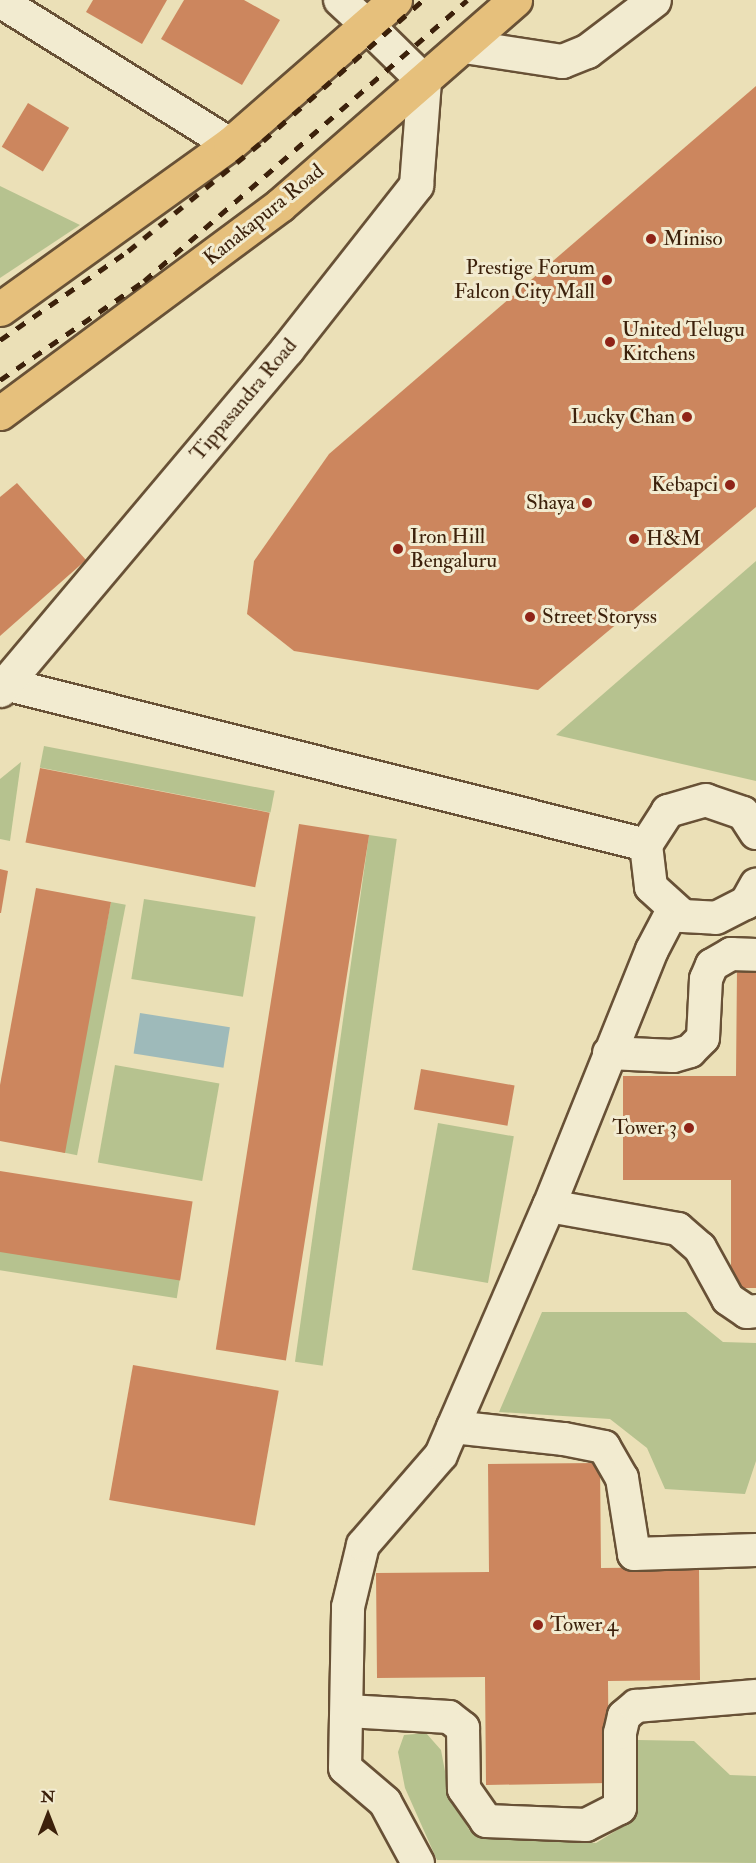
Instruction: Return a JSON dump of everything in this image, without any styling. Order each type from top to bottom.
[{"type":"highway","points":[[0,309],[230,144],[396,0]]},
{"type":"highway","name":"Kanakapura Road","points":[[0,413],[245,232],[515,0]]},
{"type":"street","points":[[340,0],[423,81]]},
{"type":"street","points":[[464,46],[562,61],[587,51],[654,0]]},
{"type":"street","points":[[0,1],[230,144]]},
{"type":"street","name":"Tippasandra Road","points":[[3,687],[287,349],[416,185],[423,81]]},
{"type":"street","points":[[3,687],[646,845]]},
{"type":"street","points":[[752,818],[706,800],[668,812],[646,845],[651,887],[683,916],[716,918],[746,903],[756,885]]},
{"type":"street","points":[[418,1863],[385,1802],[345,1768],[348,1711],[348,1607],[363,1545],[441,1455],[549,1206],[609,1053],[674,908]]},
{"type":"street","points":[[609,1053],[673,1056],[690,1051],[703,1038],[706,979],[712,965],[731,954],[756,955]]},
{"type":"street","points":[[549,1206],[678,1229],[699,1248],[728,1299],[747,1312],[756,1311]]},
{"type":"street","points":[[453,1427],[604,1447],[622,1478],[634,1554],[756,1550]]},
{"type":"street","points":[[348,1711],[448,1717],[463,1728],[464,1790],[486,1821],[586,1825],[620,1808],[624,1716],[636,1707],[756,1696]]},
{"type":"green space","points":[[0,186],[80,225],[0,278]]},
{"type":"green space","points":[[756,561],[756,781],[556,735]]},
{"type":"green space","points":[[44,746],[275,791],[270,812],[40,768]]},
{"type":"green space","points":[[21,762],[10,841],[0,839],[0,779]]},
{"type":"green space","points":[[369,835],[397,839],[323,1366],[295,1362]]},
{"type":"green space","points":[[144,899],[256,917],[243,997],[131,979]]},
{"type":"green space","points":[[111,902],[126,905],[77,1155],[62,1152]]},
{"type":"green space","points":[[115,1065],[219,1083],[202,1181],[98,1162]]},
{"type":"green space","points":[[438,1123],[514,1136],[488,1283],[412,1270]]},
{"type":"green space","points":[[0,1251],[180,1279],[177,1298],[0,1270]]},
{"type":"green space","points":[[542,1312],[686,1312],[723,1342],[756,1343],[756,1461],[745,1494],[665,1489],[647,1448],[610,1419],[499,1412]]},
{"type":"green space","points":[[426,1733],[441,1750],[450,1798],[470,1831],[596,1843],[635,1819],[638,1740],[694,1741],[730,1775],[756,1776],[756,1863],[437,1860],[405,1788],[398,1752],[404,1735]]},
{"type":"water","points":[[140,1013],[230,1027],[223,1068],[134,1053]]},
{"type":"building","points":[[93,0],[167,0],[142,44],[86,12]]},
{"type":"building","points":[[184,0],[244,0],[280,20],[242,85],[161,39]]},
{"type":"building","name":"Prestige Forum Falcon City Mall","points":[[756,86],[756,507],[538,690],[294,651],[247,614],[254,561],[329,454]]},
{"type":"building","points":[[28,103],[69,128],[43,171],[2,147]]},
{"type":"building","points":[[17,483],[86,560],[0,636],[0,497]]},
{"type":"building","points":[[40,768],[270,813],[255,887],[25,843]]},
{"type":"building","points":[[299,824],[369,835],[286,1361],[216,1349]]},
{"type":"building","points":[[0,869],[8,871],[1,913],[0,913]]},
{"type":"building","points":[[36,888],[111,902],[65,1153],[0,1141],[0,1085]]},
{"type":"building","name":"Tower 3","points":[[737,968],[756,968],[756,1288],[731,1288],[731,1180],[623,1180],[623,1076],[736,1076]]},
{"type":"building","points":[[421,1069],[515,1085],[507,1126],[414,1109]]},
{"type":"building","points":[[0,1171],[193,1202],[180,1281],[0,1252]]},
{"type":"building","points":[[133,1365],[279,1391],[255,1526],[109,1500]]},
{"type":"building","name":"Tower 4","points":[[600,1463],[601,1568],[699,1567],[700,1680],[608,1681],[609,1783],[486,1785],[485,1677],[377,1678],[376,1573],[489,1572],[488,1464]]},
{"type":"railway","points":[[0,340],[128,251],[263,141],[423,0]]},
{"type":"railway","points":[[0,380],[144,281],[467,0]]},
{"type":"place","name":"Miniso","points":[[651,239]]},
{"type":"place","name":"Prestige Forum Falcon City Mall","points":[[607,280]]},
{"type":"place","name":"United Telugu Kitchens","points":[[610,342]]},
{"type":"place","name":"Lucky Chan","points":[[687,417]]},
{"type":"place","name":"Kebapci","points":[[730,485]]},
{"type":"place","name":"Shaya","points":[[587,503]]},
{"type":"place","name":"H&M","points":[[634,539]]},
{"type":"place","name":"Iron Hill Bengaluru","points":[[398,549]]},
{"type":"place","name":"Street Storyss","points":[[530,617]]},
{"type":"place","name":"Tower 3","points":[[689,1128]]},
{"type":"place","name":"Tower 4","points":[[538,1625]]}]
